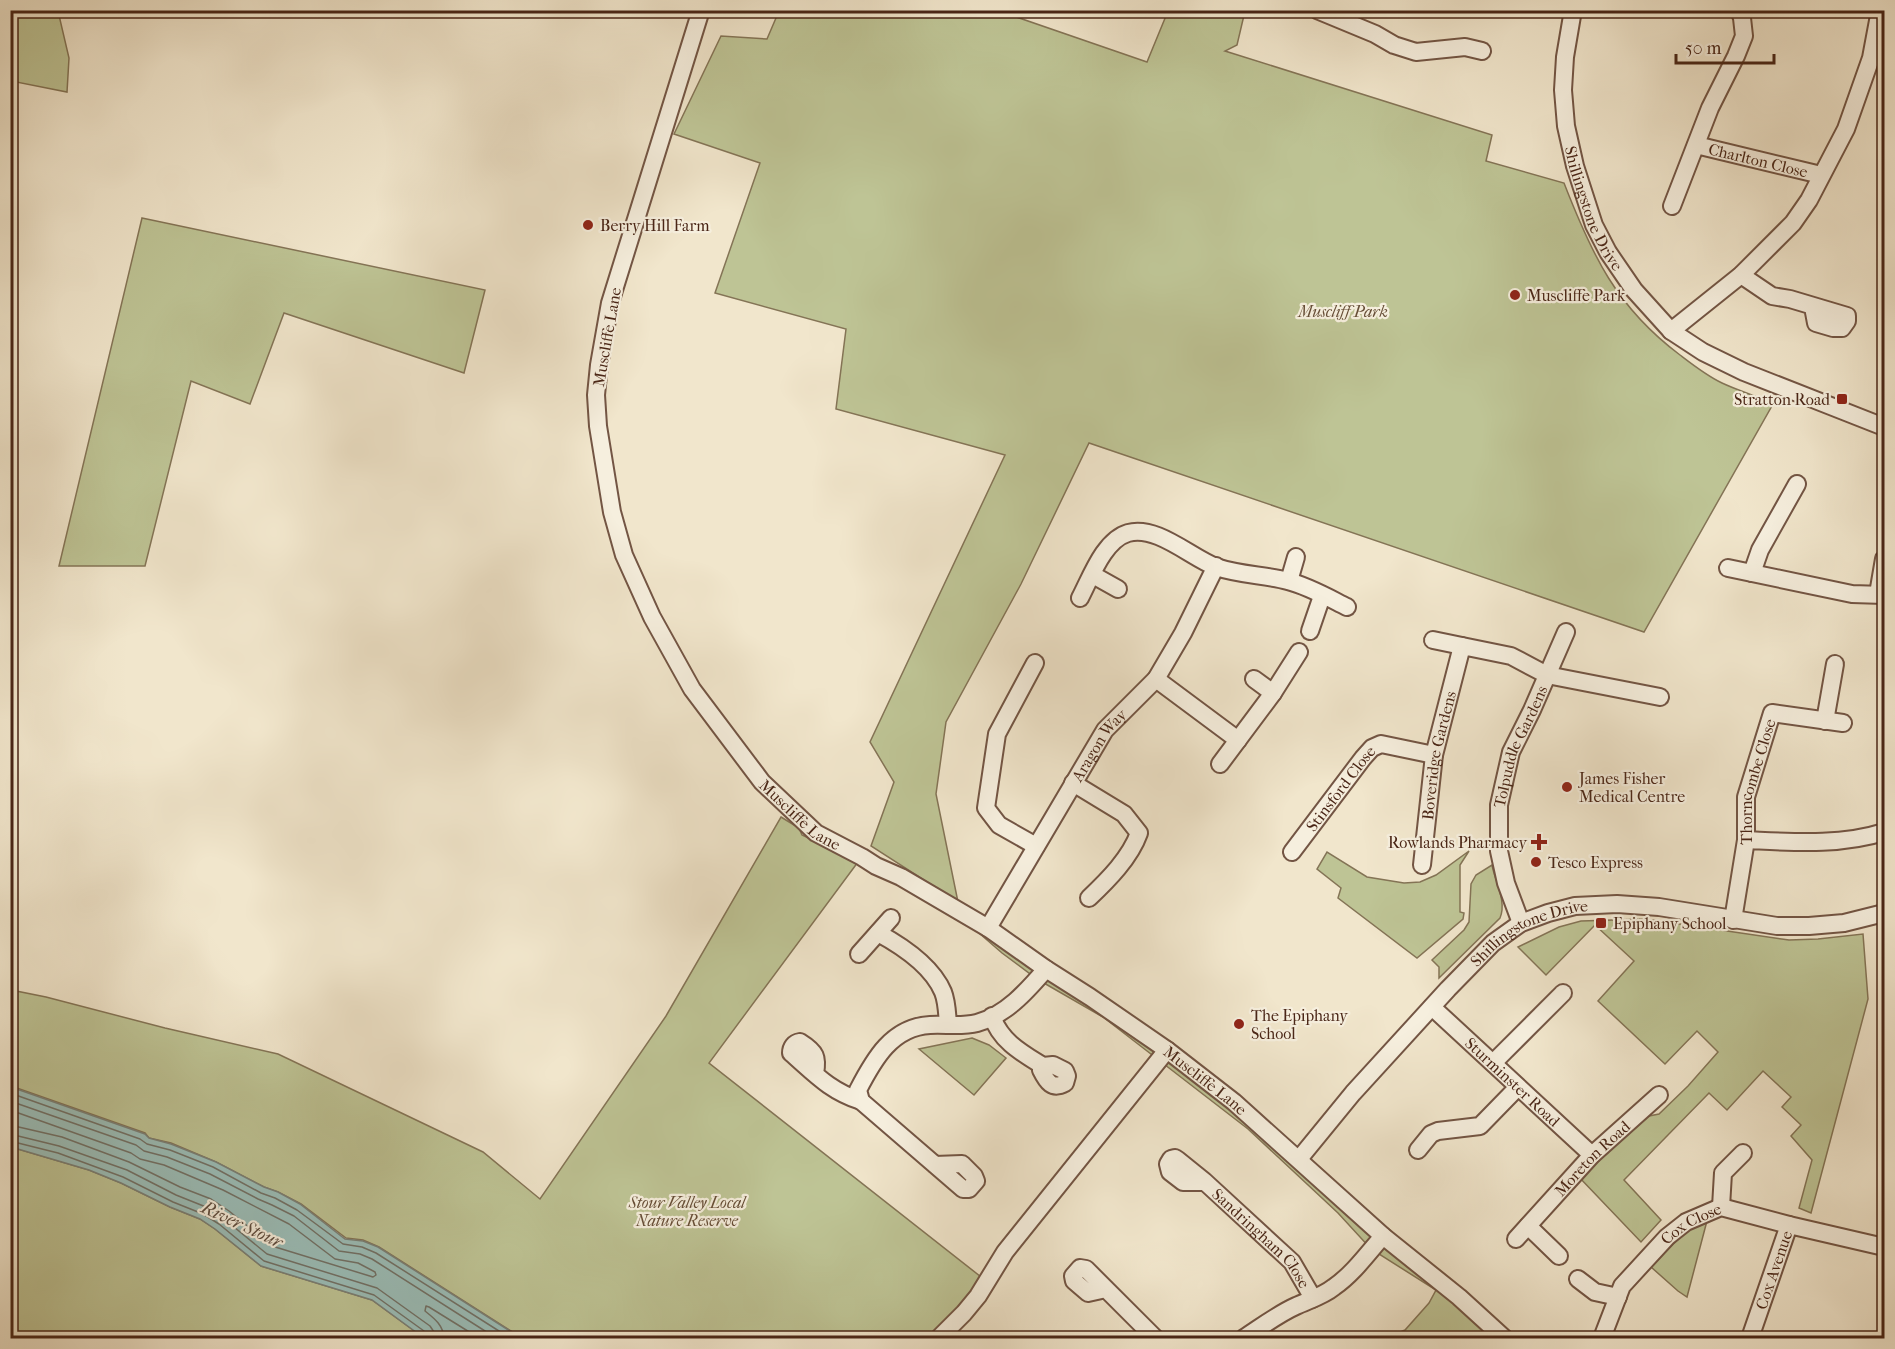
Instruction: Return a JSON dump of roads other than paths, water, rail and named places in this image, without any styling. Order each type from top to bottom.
[{"type":"street","name":"Muscliffe Lane","points":[[701,10],[617,279],[607,319],[596,396],[598,426],[612,512],[622,550],[652,617],[692,689],[762,782],[816,833],[862,856],[988,928],[1167,1050],[1234,1102],[1383,1236],[1459,1297],[1504,1338]]},
{"type":"street","name":"Shillingstone Drive","points":[[1573,10],[1565,57],[1563,90],[1566,126],[1575,166],[1594,225],[1608,252],[1634,290],[1671,331],[1703,352],[1744,372],[1884,427]]},
{"type":"street","name":"Charlton Close","points":[[1672,206],[1710,108],[1744,36],[1739,10]]},
{"type":"street","points":[[1671,331],[1742,275],[1793,223],[1809,200],[1846,129],[1871,58],[1880,10]]},
{"type":"street","points":[[1316,14],[1375,34],[1394,45],[1416,52],[1465,47],[1482,51]]},
{"type":"street","name":"Charlton Close","points":[[1696,145],[1821,175]]},
{"type":"street","points":[[1742,275],[1772,296],[1813,307]]},
{"type":"street","points":[[1752,573],[1760,550],[1797,484]]},
{"type":"street","points":[[1080,598],[1110,544],[1123,535],[1136,531],[1156,535],[1216,566],[1254,576],[1289,581],[1347,607]]},
{"type":"street","points":[[1289,581],[1296,557]]},
{"type":"street","points":[[1728,568],[1852,594],[1881,594],[1884,559]]},
{"type":"street","name":"Aragon Way","points":[[988,928],[1105,730],[1156,679],[1183,633],[1216,566]]},
{"type":"street","points":[[1093,575],[1118,589]]},
{"type":"street","points":[[1310,631],[1322,596]]},
{"type":"street","name":"Tolpuddle Gardens","points":[[1521,923],[1506,883],[1499,851],[1499,805],[1511,752],[1566,632]]},
{"type":"street","points":[[1433,640],[1511,656],[1547,675]]},
{"type":"street","name":"Boveridge Gardens","points":[[1422,865],[1434,755],[1462,646]]},
{"type":"street","points":[[1220,764],[1273,693],[1299,652]]},
{"type":"street","points":[[1035,663],[997,734],[986,808],[999,825],[1036,846]]},
{"type":"street","points":[[1825,721],[1835,664]]},
{"type":"street","name":"Tolpuddle Gardens","points":[[1547,675],[1659,697]]},
{"type":"street","points":[[1156,679],[1238,740]]},
{"type":"street","points":[[1254,679],[1273,693]]},
{"type":"street","name":"Thorncombe Close","points":[[1732,920],[1746,840],[1746,797],[1772,713],[1843,723]]},
{"type":"street","name":"Stinsford Close","points":[[1292,852],[1372,748],[1387,744],[1395,748],[1434,755]]},
{"type":"street","points":[[1073,783],[1124,814],[1146,832],[1107,880],[1089,898]]},
{"type":"street","points":[[1746,840],[1808,843],[1870,837],[1884,832]]},
{"type":"street","name":"Shillingstone Drive","points":[[1299,1159],[1353,1093],[1432,1007],[1493,943],[1521,923],[1575,906],[1617,904],[1659,907],[1777,926],[1844,923],[1884,913]]},
{"type":"street","points":[[859,954],[891,918]]},
{"type":"street","points":[[878,933],[900,947],[937,981],[944,994],[948,1024]]},
{"type":"street","points":[[861,1101],[858,1090],[872,1063],[897,1035],[911,1028],[926,1025],[976,1023],[993,1016],[1019,999],[1046,969]]},
{"type":"street","points":[[1493,1063],[1563,993]]},
{"type":"street","name":"Sturminster Road","points":[[1432,1007],[1592,1155]]},
{"type":"street","points":[[993,1016],[996,1028],[1013,1047],[1043,1066]]},
{"type":"street","points":[[939,1338],[964,1314],[1005,1252],[1167,1050]]},
{"type":"street","points":[[815,1074],[833,1090],[861,1101],[935,1165]]},
{"type":"street","points":[[1418,1150],[1431,1134],[1438,1131],[1480,1126],[1518,1087]]},
{"type":"street","name":"Moreton Road","points":[[1516,1239],[1592,1155],[1659,1095]]},
{"type":"street","points":[[1722,1207],[1723,1173],[1743,1153]]},
{"type":"street","name":"Sandringham Close","points":[[1204,1182],[1292,1262],[1312,1299]]},
{"type":"street","name":"Cox Close","points":[[1602,1338],[1622,1286],[1667,1237],[1686,1222],[1722,1207],[1789,1225]]},
{"type":"street","name":"Cox Avenue","points":[[1750,1338],[1789,1225],[1884,1248]]},
{"type":"street","points":[[1528,1226],[1559,1256]]},
{"type":"street","points":[[1244,1338],[1269,1321],[1323,1295],[1336,1286],[1383,1236]]},
{"type":"street","points":[[1578,1280],[1595,1292],[1618,1297]]},
{"type":"street","points":[[1106,1289],[1155,1338]]},
{"type":"water","name":"River Stour","points":[[11,1087],[171,1144],[216,1162],[278,1192],[300,1204],[345,1239],[363,1241],[378,1247],[521,1338],[424,1338],[372,1300],[261,1266],[200,1219],[89,1170],[11,1147]]},
{"type":"place","name":"Berry Hill Farm","points":[[588,225]]},
{"type":"place","name":"Muscliffe Park","points":[[1515,295]]},
{"type":"place","name":"Stratton Road","points":[[1842,399]]},
{"type":"place","name":"James Fisher Medical Centre","points":[[1567,787]]},
{"type":"place","name":"Rowlands Pharmacy","points":[[1539,842]]},
{"type":"place","name":"Tesco Express","points":[[1536,862]]},
{"type":"place","name":"Epiphany School","points":[[1601,923]]},
{"type":"place","name":"The Epiphany School","points":[[1239,1024]]},
{"type":"park label","name":"Muscliff Park","points":[[1343,311]]},
{"type":"park label","name":"Stour Valley Local Nature Reserve","points":[[687,1211]]}]
